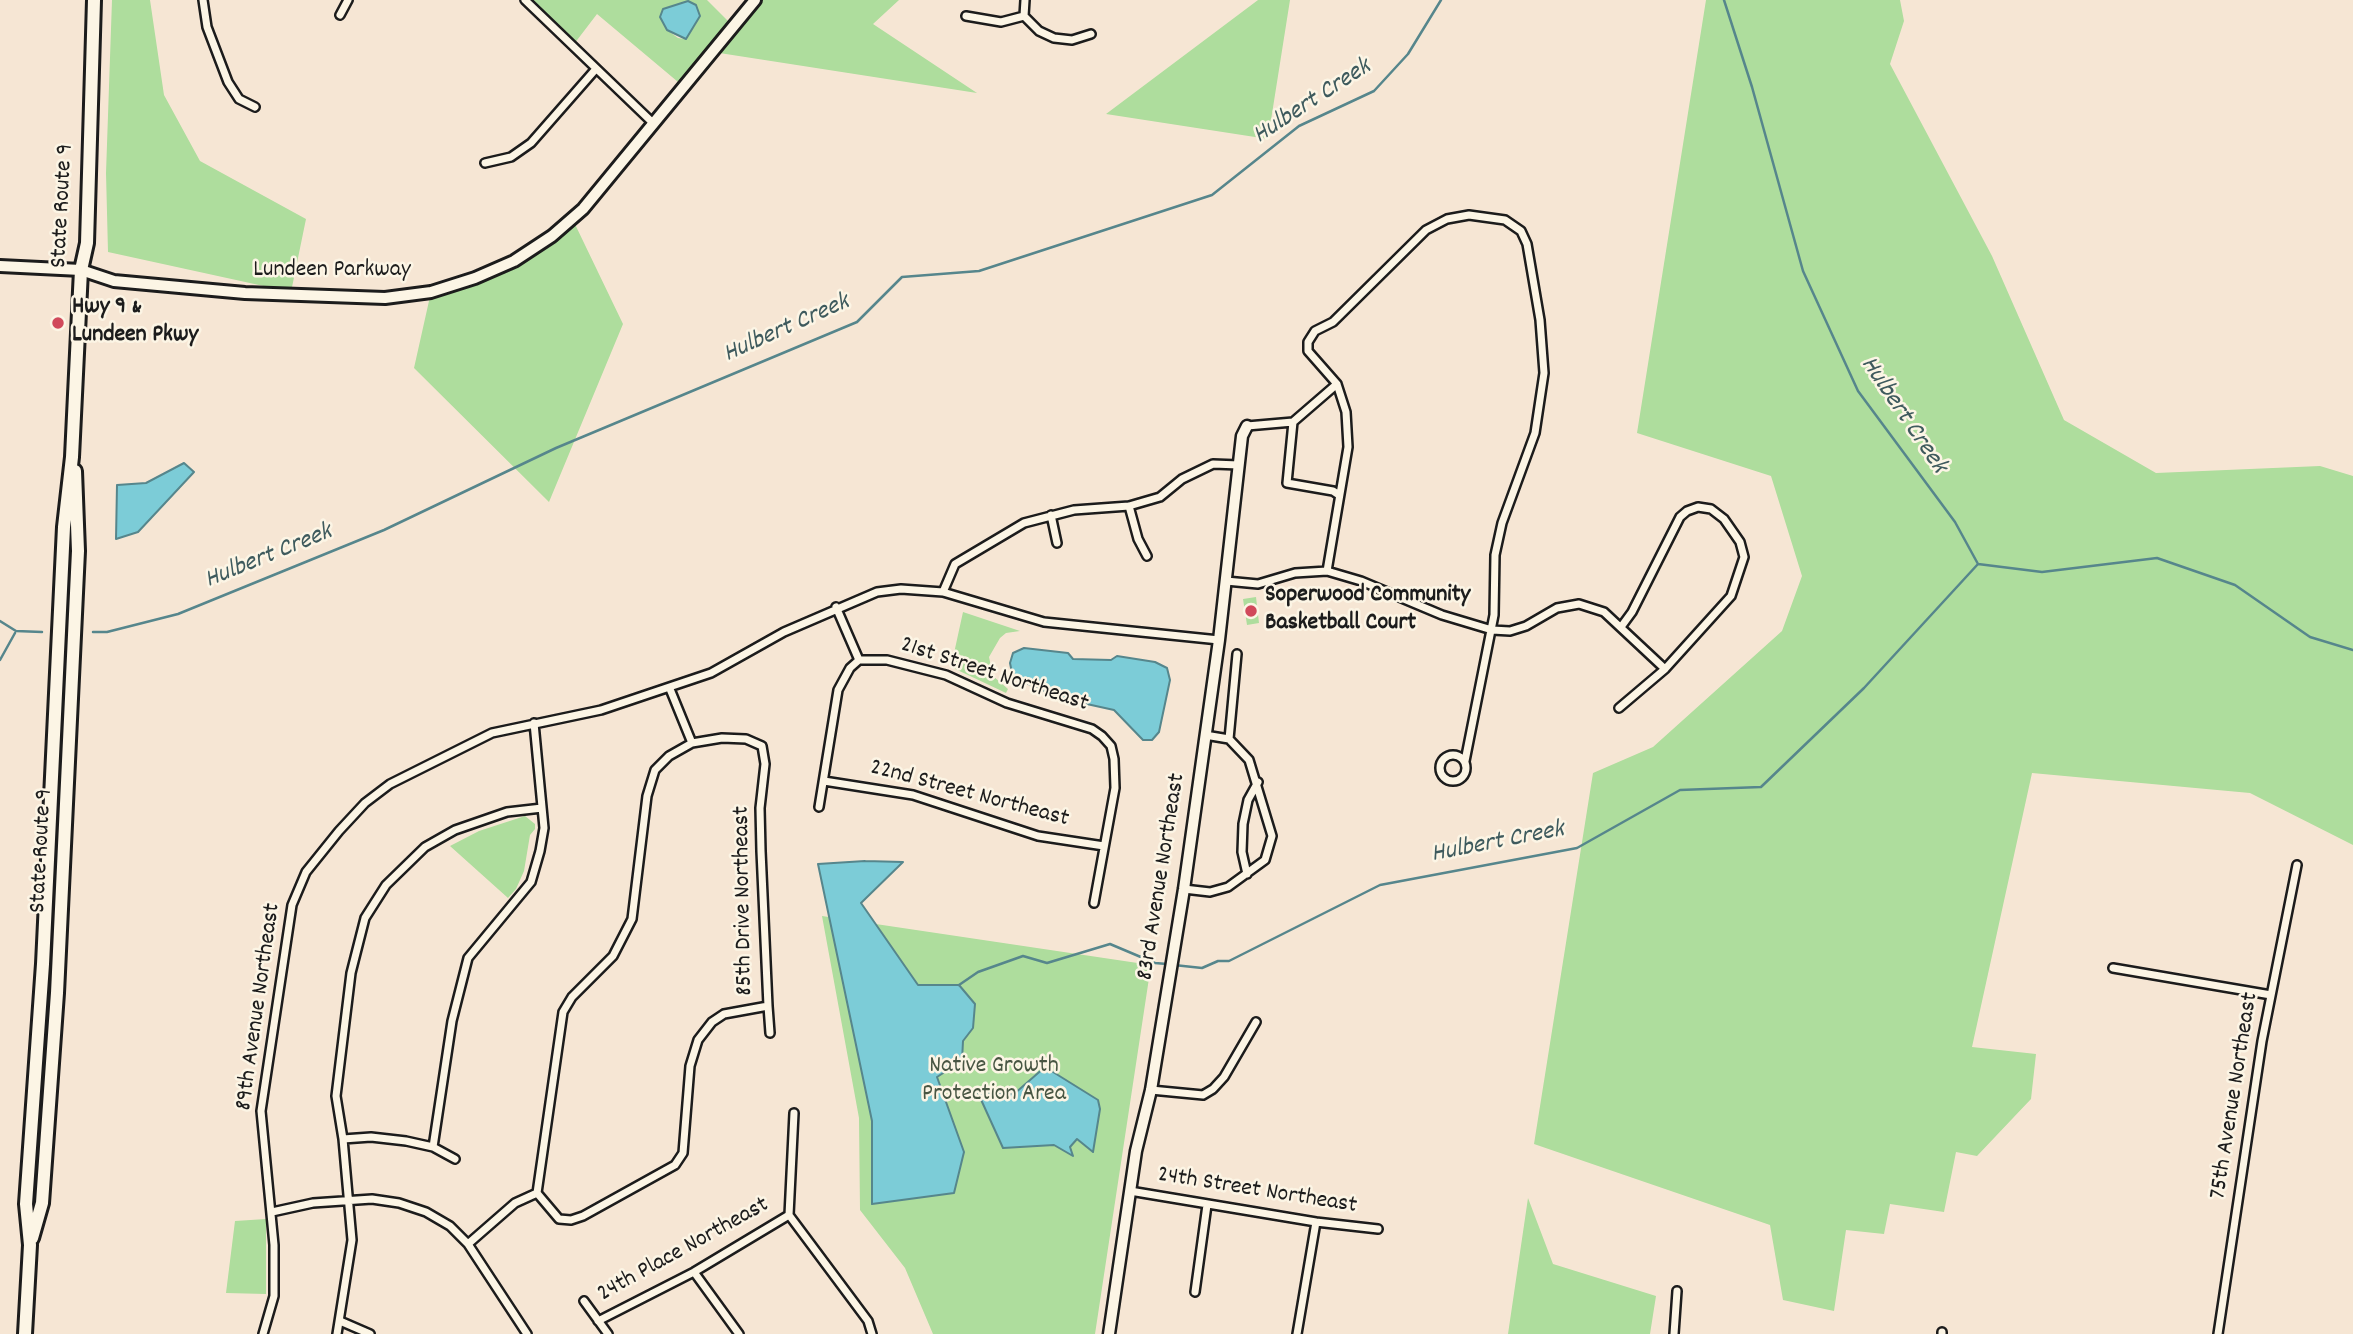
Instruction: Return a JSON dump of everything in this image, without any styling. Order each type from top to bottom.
[{"type":"main road","name":"State Route 9","points":[[25,1334],[30,1245],[42,1203],[60,942],[78,551],[78,490],[72,457],[81,270],[87,243],[94,0]]},
{"type":"main road","name":"Lundeen Parkway","points":[[0,266],[81,270],[114,281],[245,293],[385,298],[431,292],[514,261],[552,236],[583,209],[755,0]]},
{"type":"street","points":[[203,0],[207,27],[228,82],[239,99],[255,107]]},
{"type":"street","points":[[340,15],[348,0]]},
{"type":"street","points":[[525,0],[654,124]]},
{"type":"street","points":[[1025,0],[1024,16],[1039,31],[1054,38],[1072,40],[1091,34]]},
{"type":"street","points":[[966,16],[1000,22],[1024,16]]},
{"type":"street","points":[[485,163],[511,157],[531,143],[595,70]]},
{"type":"street","points":[[1327,571],[1348,447],[1346,412],[1338,384],[1308,351],[1308,342],[1315,331],[1333,322],[1426,230],[1447,219],[1469,215],[1505,220],[1521,231],[1527,243],[1541,320],[1544,373],[1535,433],[1502,523],[1495,555],[1492,630],[1465,761]]},
{"type":"street","points":[[1247,426],[1293,422],[1338,384]]},
{"type":"street","points":[[1293,422],[1287,483],[1333,491],[1339,495]]},
{"type":"street","name":"83rd Avenue Northeast","points":[[1109,1334],[1130,1191],[1151,1090],[1184,889],[1219,640],[1242,436],[1247,426]]},
{"type":"street","points":[[943,592],[955,564],[1024,523],[1051,515],[1129,506],[1160,496],[1182,479],[1213,464],[1239,465]]},
{"type":"street","points":[[1129,506],[1138,539],[1147,556]]},
{"type":"street","points":[[1619,708],[1637,696],[1665,668],[1731,596],[1742,571],[1744,557],[1733,530],[1711,509],[1698,507],[1687,510],[1680,517],[1632,612],[1621,627]]},
{"type":"street","points":[[1051,515],[1057,543]]},
{"type":"street","points":[[1226,581],[1258,584],[1327,571],[1361,581],[1442,615],[1492,630],[1510,631],[1557,608],[1579,604],[1604,612],[1665,668]]},
{"type":"street","name":"89th Avenue Northeast","points":[[263,1334],[274,1296],[272,1212],[261,1111],[285,937],[292,905],[306,872],[365,803],[390,784],[471,741],[534,723],[601,710],[711,673],[836,607],[877,592],[901,589],[943,592],[1044,622],[1219,640]]},
{"type":"street","points":[[819,807],[838,690],[850,668],[859,660],[836,607]]},
{"type":"street","points":[[1229,738],[1237,654]]},
{"type":"street","name":"21st Street Northeast","points":[[859,660],[887,660],[946,675],[1007,703],[1092,729],[1111,746],[1115,789],[1104,846]]},
{"type":"street","points":[[670,689],[692,743]]},
{"type":"street","points":[[433,1147],[468,958],[531,882],[544,828],[534,723]]},
{"type":"street","points":[[1184,889],[1228,887],[1265,860],[1272,836],[1250,760],[1229,738],[1206,735]]},
{"type":"street","name":"85th Drive Northeast","points":[[722,738],[746,739],[762,746],[765,764],[760,808],[768,1006],[724,1014],[712,1022],[698,1040],[690,1066],[683,1153],[675,1165],[583,1216],[571,1220],[559,1219],[537,1194],[563,1012],[572,997],[613,956],[624,938],[632,919],[647,796],[655,771],[669,755],[692,743],[722,738]]},
{"type":"street","name":"22nd Street Northeast","points":[[824,781],[913,795],[1038,836],[1104,846]]},
{"type":"street","points":[[1247,874],[1242,852],[1243,824],[1248,800],[1258,782]]},
{"type":"street","points":[[337,1334],[352,1240],[343,1139],[336,1096],[357,942],[375,901],[402,868],[425,847],[455,830],[507,812],[542,808]]},
{"type":"street","points":[[1094,903],[1104,846]]},
{"type":"street","name":"75th Avenue Northeast","points":[[2218,1334],[2262,1041],[2297,865]]},
{"type":"street","points":[[2113,968],[2272,995]]},
{"type":"street","points":[[768,1006],[770,1033]]},
{"type":"street","points":[[1151,1090],[1203,1096],[1224,1077],[1256,1022]]},
{"type":"street","points":[[794,1113],[789,1215],[868,1321],[872,1334]]},
{"type":"street","points":[[343,1139],[383,1138],[433,1147],[455,1159]]},
{"type":"street","name":"24th Street Northeast","points":[[1130,1191],[1316,1222],[1378,1229]]},
{"type":"street","points":[[468,1244],[515,1203],[537,1194]]},
{"type":"street","points":[[272,1212],[313,1203],[349,1200],[399,1203],[426,1212],[450,1226],[468,1244],[527,1334]]},
{"type":"street","points":[[1195,1292],[1207,1205]]},
{"type":"street","name":"24th Place Northeast","points":[[598,1321],[694,1272],[789,1215]]},
{"type":"street","points":[[1297,1334],[1316,1222]]},
{"type":"street","points":[[694,1272],[739,1334]]},
{"type":"street","points":[[1674,1334],[1677,1291]]},
{"type":"street","points":[[583,1301],[608,1334]]},
{"type":"street","points":[[340,1321],[370,1334]]},
{"type":"green space","points":[[112,0],[150,0],[164,95],[200,161],[306,219],[291,292],[108,252],[106,173]]},
{"type":"green space","points":[[523,0],[707,0],[733,26],[755,0],[899,0],[873,24],[977,93],[713,52],[684,87],[597,14],[571,48]],"holes":[[[676,6],[696,24],[685,39],[678,38],[667,30],[663,9]]]},
{"type":"green space","points":[[1258,0],[1290,0],[1268,139],[1106,114]]},
{"type":"green space","points":[[1706,0],[1900,0],[1904,21],[1890,64],[1992,256],[2064,420],[2156,473],[2320,466],[2353,476],[2353,845],[2250,793],[2032,773],[1972,1047],[2036,1054],[2031,1099],[1977,1156],[1956,1152],[1944,1212],[1890,1204],[1884,1234],[1846,1230],[1834,1311],[1783,1300],[1770,1225],[1534,1144],[1593,773],[1653,747],[1782,631],[1802,576],[1771,476],[1637,433]]},
{"type":"green space","points":[[572,218],[623,324],[549,502],[414,368],[431,292],[514,261]]},
{"type":"green space","name":"Soperwood Community Basketball Court","points":[[1256,597],[1259,623],[1247,625],[1243,599]]},
{"type":"green space","points":[[963,612],[1020,631],[1006,633],[1000,638],[989,657],[993,676],[1008,689],[1006,693],[951,667]]},
{"type":"green space","points":[[525,816],[535,824],[535,829],[530,835],[524,871],[516,889],[508,898],[450,846],[479,831]]},
{"type":"green space","name":"Native Growth Protection Area","points":[[822,916],[1151,965],[1095,1334],[933,1334],[905,1268],[860,1210],[859,1118]]},
{"type":"green space","points":[[1528,1198],[1553,1264],[1656,1296],[1650,1334],[1508,1334]]},
{"type":"green space","points":[[266,1219],[266,1294],[226,1293],[235,1221]]},
{"type":"water","points":[[688,1],[696,5],[700,16],[686,39],[667,30],[660,17],[663,9]]},
{"type":"water","points":[[184,463],[194,472],[138,532],[116,539],[117,485],[146,483]]},
{"type":"water","points":[[1024,648],[1068,653],[1073,659],[1111,660],[1117,656],[1155,662],[1167,668],[1170,680],[1159,732],[1152,740],[1143,740],[1114,710],[1064,699],[1030,685],[1012,673],[1010,663],[1013,653]]},
{"type":"water","points":[[903,862],[861,903],[918,985],[959,985],[975,1004],[973,1028],[963,1041],[962,1061],[937,1077],[964,1152],[954,1193],[872,1204],[872,1121],[818,864]]},
{"type":"water","points":[[1045,1067],[1098,1100],[1100,1109],[1093,1152],[1077,1139],[1070,1147],[1073,1156],[1054,1145],[1003,1148],[978,1093],[1014,1094]]},
{"type":"waterway","name":"Hulbert Creek","points":[[93,632],[107,632],[178,614],[384,530],[556,448],[857,322],[902,277],[979,271],[1212,195],[1299,126],[1374,91],[1408,54],[1441,0]]},
{"type":"waterway","name":"Hulbert Creek","points":[[1724,0],[1752,87],[1803,271],[1858,391],[1955,522],[1978,564],[2042,572],[2157,558],[2235,585],[2310,637],[2353,650]]},
{"type":"waterway","name":"Hulbert Creek","points":[[1174,965],[1202,968],[1218,961],[1229,961],[1380,885],[1577,848],[1680,790],[1761,787],[1864,688],[1978,564]]},
{"type":"waterway","points":[[0,621],[16,631],[42,632]]},
{"type":"waterway","points":[[0,660],[15,633]]},
{"type":"waterway","points":[[959,985],[978,972],[1023,956],[1047,963],[1110,944],[1155,963],[1167,964]]},
{"type":"place","name":"Hwy 9 & Lundeen Pkwy","points":[[58,323]]},
{"type":"place","name":"Soperwood Community Basketball Court","points":[[1251,611]]}]
